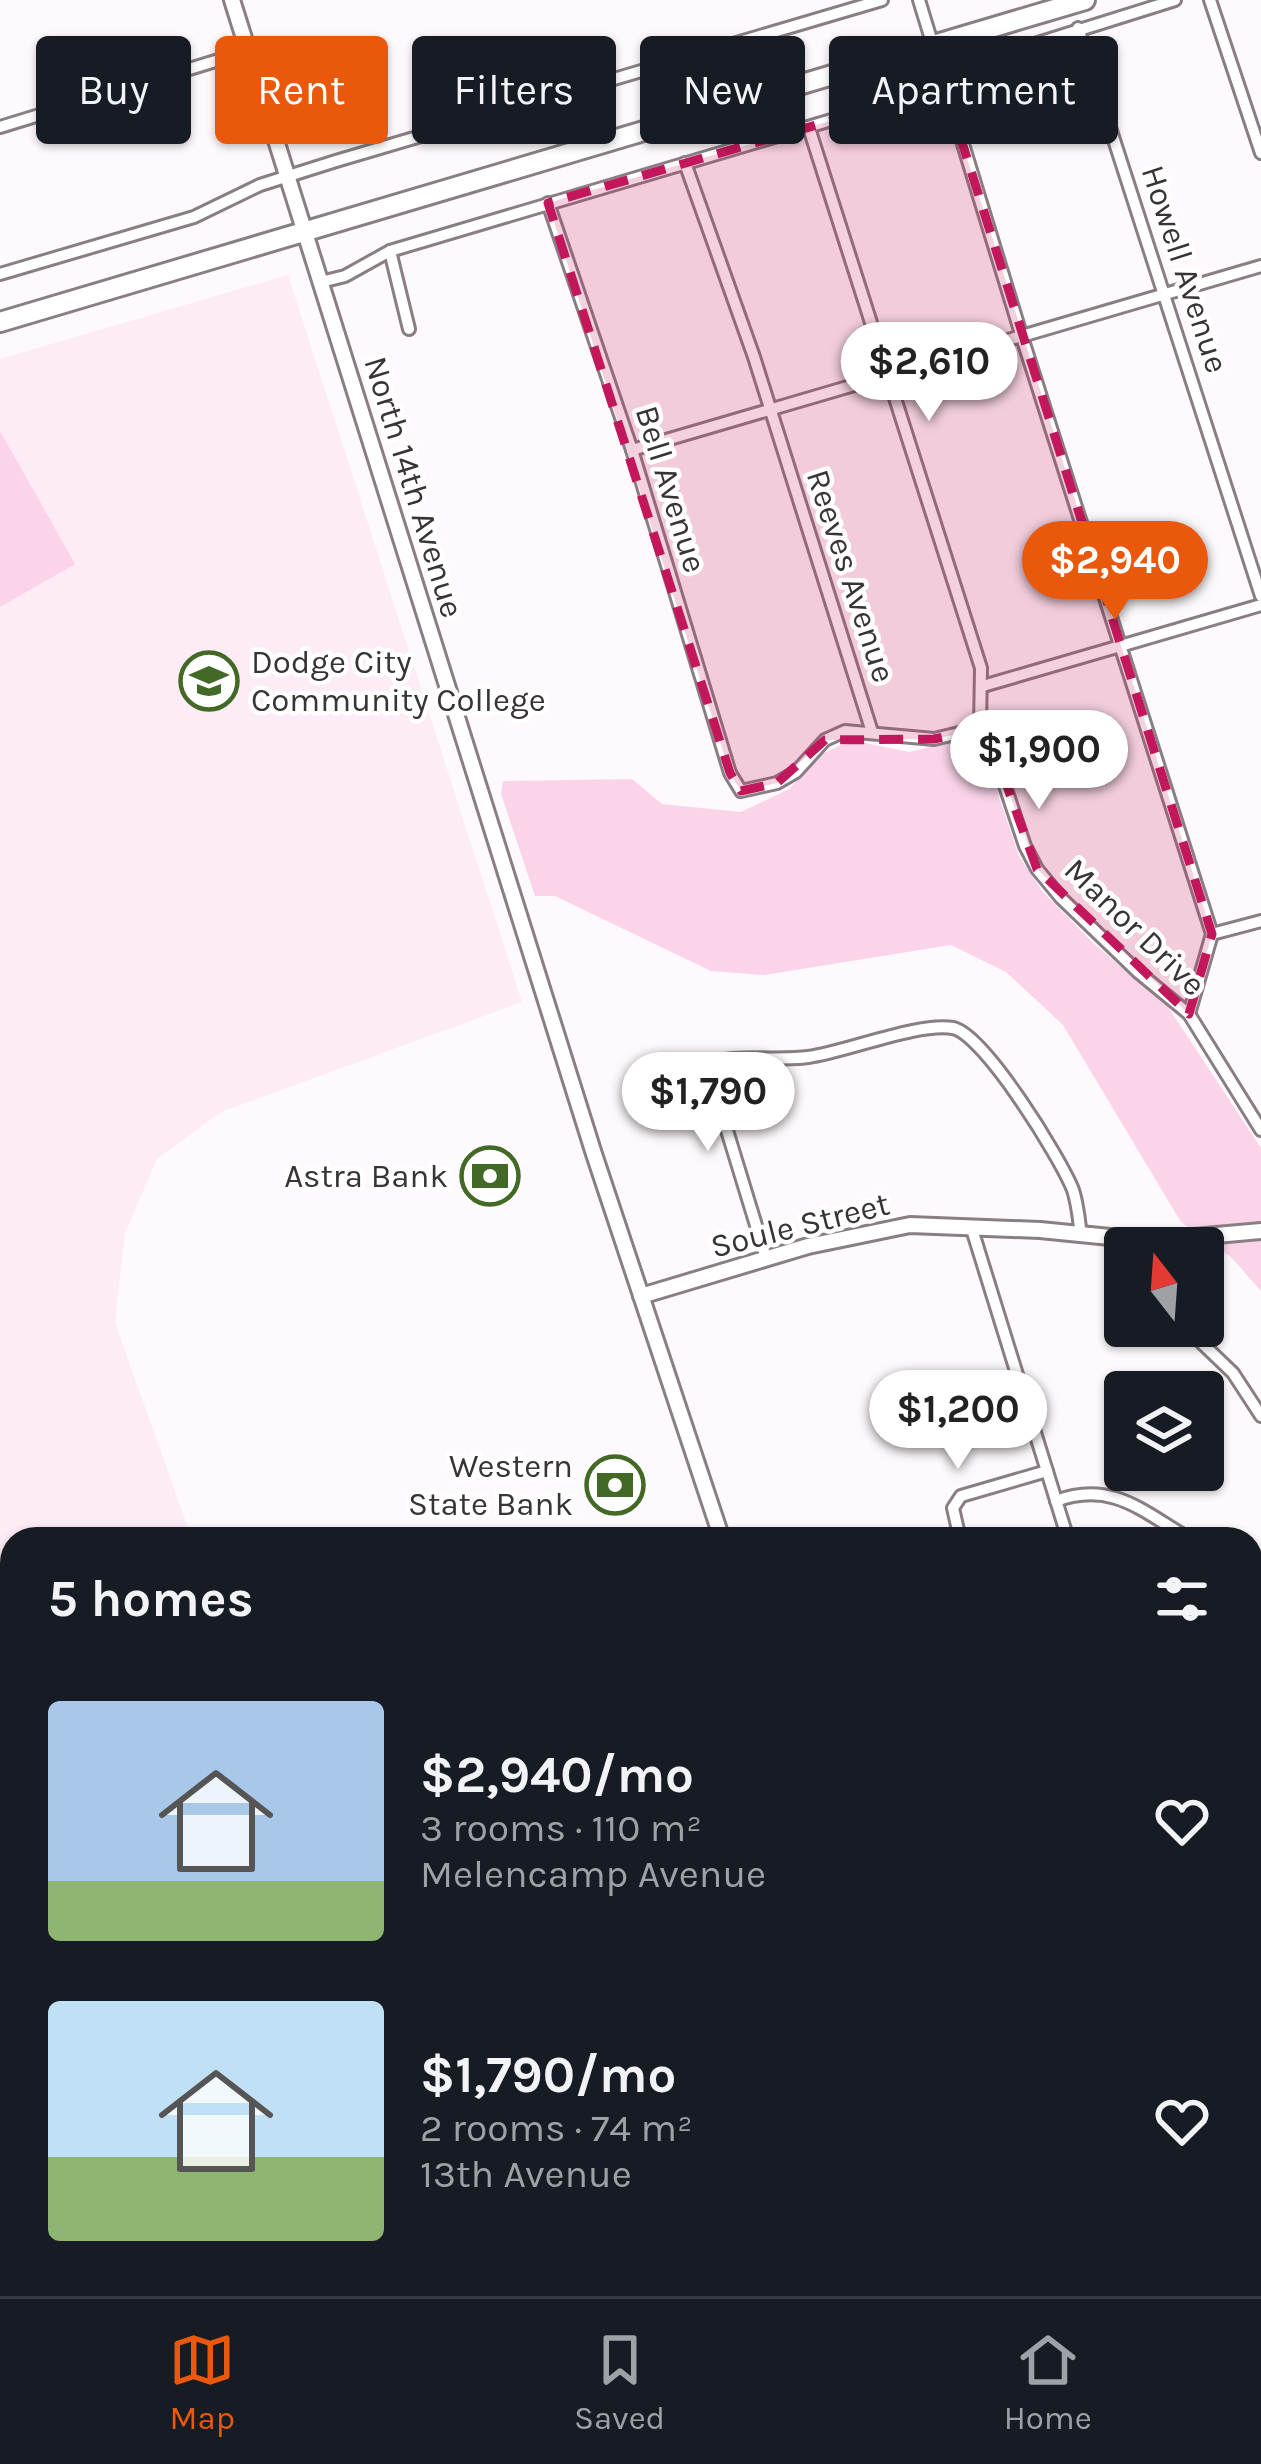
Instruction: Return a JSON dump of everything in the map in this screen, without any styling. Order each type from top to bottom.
[{"type":"highway","points":[[960,36],[1085,0]]},
{"type":"highway","points":[[0,322],[829,75]]},
{"type":"main road","name":"North 14th Avenue","points":[[232,0],[243,36]]},
{"type":"main road","name":"North 14th Avenue","points":[[278,144],[718,1527]]},
{"type":"main road","name":"Soule Street","points":[[641,1296],[766,1258],[910,1226],[970,1226],[1104,1239]]},
{"type":"main road","name":"Soule Street","points":[[1224,1236],[1261,1232]]},
{"type":"street","points":[[0,274],[209,212],[288,176],[882,0]]},
{"type":"street","points":[[920,0],[930,36]]},
{"type":"street","points":[[1057,36],[1175,0]]},
{"type":"street","points":[[1210,0],[1261,153]]},
{"type":"street","name":"Howell Avenue","points":[[1078,28],[1261,596]]},
{"type":"street","points":[[0,127],[215,61]]},
{"type":"street","points":[[322,283],[345,276],[390,250],[829,122]]},
{"type":"street","points":[[809,128],[983,686],[980,728],[934,739],[872,732]]},
{"type":"street","points":[[962,144],[1212,934],[1189,1014]]},
{"type":"street","name":"Reeves Avenue","points":[[685,163],[770,410],[872,732]]},
{"type":"street","name":"Bell Avenue","points":[[548,203],[632,450],[730,773],[741,791],[796,772],[825,740],[845,731],[872,732]]},
{"type":"street","points":[[390,250],[410,329]]},
{"type":"street","points":[[632,450],[1261,266]]},
{"type":"street","points":[[983,686],[1261,605]]},
{"type":"street","name":"Manor Drive","points":[[980,728],[989,738],[1037,869],[1138,972],[1189,1014],[1261,1130]]},
{"type":"street","points":[[1212,934],[1261,921]]},
{"type":"street","points":[[766,1258],[706,1069],[710,1062],[778,1062],[934,1028],[966,1033],[996,1065],[1072,1188],[1081,1236]]},
{"type":"street","points":[[970,1226],[1064,1527]]},
{"type":"street","points":[[1206,1347],[1233,1373],[1261,1416]]},
{"type":"street","points":[[957,1527],[955,1501],[1047,1471]]},
{"type":"street","points":[[1056,1501],[1077,1493],[1106,1492],[1169,1527]]},
{"type":"highlighted area","points":[[948,98],[1212,934],[1189,1014],[1037,869],[986,728],[934,739],[825,740],[777,783],[741,791],[730,773],[548,203],[875,108]]},
{"type":"shaded area","name":"Dodge City Community College","points":[[288,275],[522,1002],[221,1112],[157,1159],[125,1233],[115,1323],[188,1527],[0,1527],[0,359]]},
{"type":"shaded area","points":[[0,431],[75,564],[0,607]]},
{"type":"shaded area","points":[[973,737],[981,744],[1019,856],[1042,891],[1093,943],[1168,1007],[1261,1148],[1261,1291],[1224,1252],[1224,1227],[1188,1227],[1181,1222],[1063,1025],[1006,972],[951,945],[764,975],[711,971],[555,896],[535,896],[501,794],[503,781],[632,779],[662,804],[741,812],[789,789],[824,753],[841,745],[860,742],[909,752]]},
{"type":"place","name":"Dodge City Community College","points":[[209,681]]},
{"type":"place","name":"Astra Bank","points":[[490,1176]]},
{"type":"place","name":"Western State Bank","points":[[615,1485]]}]
